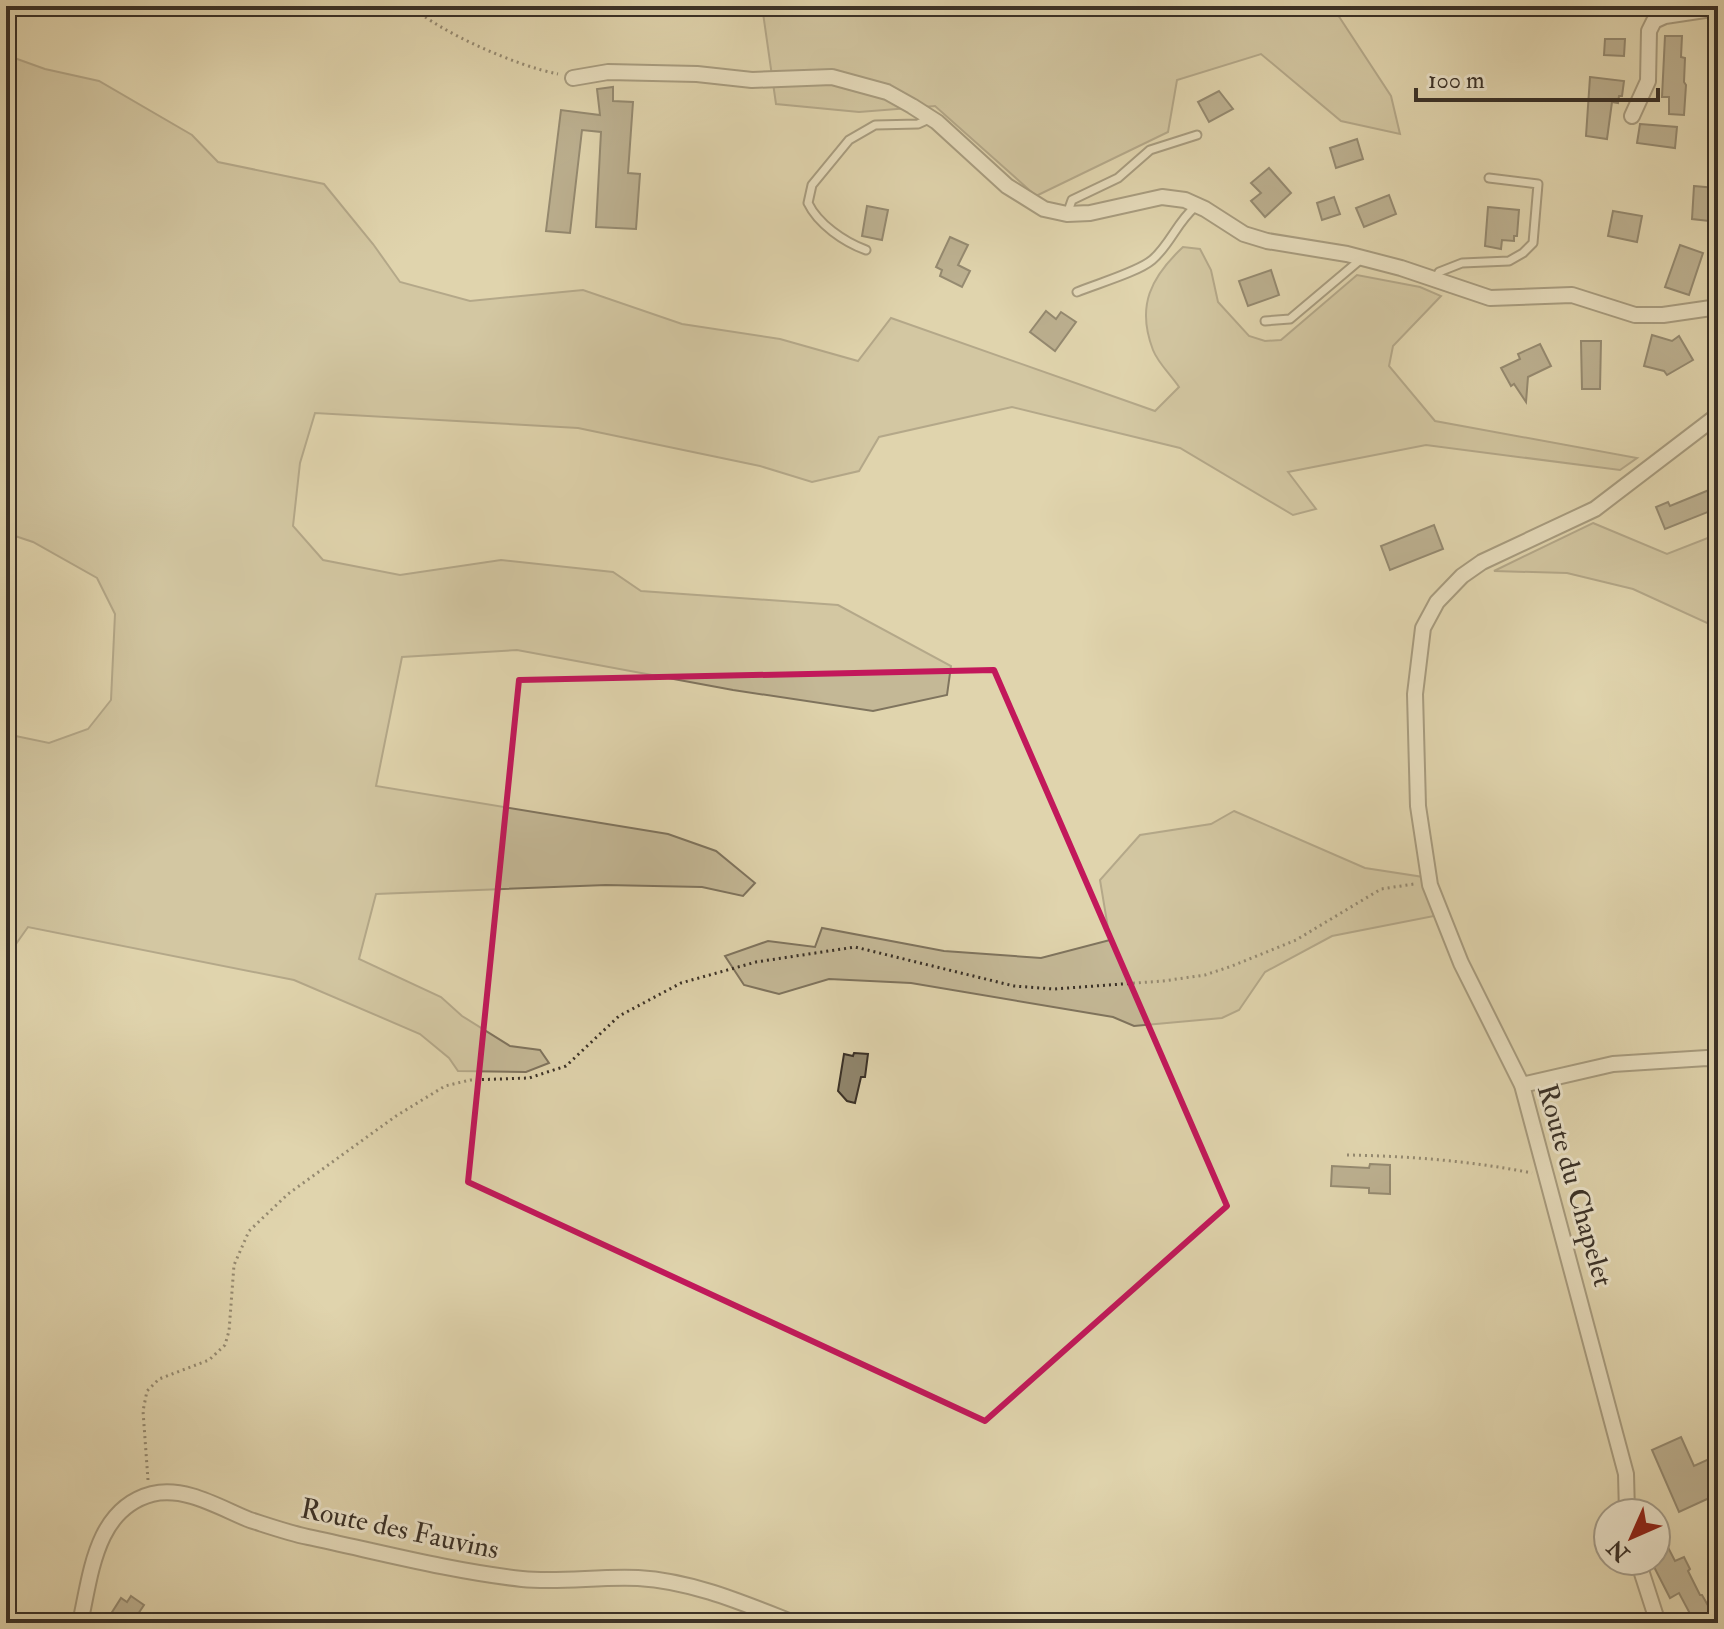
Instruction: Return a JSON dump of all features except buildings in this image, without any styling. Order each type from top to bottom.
[{"type":"street","points":[[1632,116],[1648,81],[1649,31],[1654,21],[1665,16],[1718,8]]},
{"type":"street","points":[[573,78],[608,72],[697,74],[752,80],[832,77],[887,92],[931,118],[1025,199],[1044,209],[1067,214],[1090,213],[1162,197],[1185,200],[1244,234],[1294,247],[1362,258],[1490,298],[1572,295],[1635,315],[1663,315],[1718,307]]},
{"type":"street","name":"Route du Chapelet","points":[[1627,1497],[1626,1474],[1522,1085],[1461,963],[1430,885],[1418,806],[1415,694],[1423,628],[1437,602],[1462,576],[1482,562],[1595,509],[1718,415]]},
{"type":"street","points":[[1522,1085],[1613,1064],[1707,1058],[1718,1060]]},
{"type":"street","name":"Route des Fauvins","points":[[154,1494],[169,1492],[188,1495],[251,1520],[298,1534],[481,1573],[526,1579],[637,1578],[701,1588],[794,1623]]},
{"type":"street","points":[[80,1623],[94,1561],[110,1522],[137,1500],[154,1494]]},
{"type":"street","points":[[1644,1577],[1658,1623]]},
{"type":"lane","points":[[866,250],[853,245],[814,216],[808,203],[812,185],[849,140],[875,125],[918,124],[931,118]]},
{"type":"lane","points":[[1067,214],[1072,200],[1118,178],[1150,150],[1197,135]]},
{"type":"lane","points":[[1435,280],[1439,272],[1462,263],[1509,261],[1533,243],[1538,184],[1489,178]]},
{"type":"lane","points":[[1077,292],[1149,263],[1182,218],[1197,205]]},
{"type":"lane","points":[[1265,321],[1290,319],[1362,258]]},
{"type":"path","points":[[411,6],[425,19],[474,43],[538,70],[573,78]]},
{"type":"path","points":[[154,1494],[145,1460],[143,1411],[147,1391],[159,1379],[209,1360],[225,1345],[229,1331],[234,1265],[249,1231],[288,1194],[396,1116],[445,1086],[470,1080],[529,1078],[566,1066],[619,1016],[681,983],[756,962],[855,947],[1014,986],[1054,989],[1163,981],[1205,975],[1266,953],[1296,940],[1381,889],[1430,885]]},
{"type":"path","points":[[1347,1155],[1488,1165],[1547,1176]]},
{"type":"highlighted area","points":[[994,670],[1227,1206],[985,1421],[468,1182],[519,680]]},
{"type":"shaded area","points":[[762,6],[1322,6],[1336,12],[1391,96],[1400,134],[1341,121],[1261,54],[1177,80],[1168,132],[1036,196],[935,106],[859,112],[776,104]]},
{"type":"shaded area","points":[[6,55],[45,69],[99,81],[192,135],[218,162],[324,184],[400,282],[470,301],[583,290],[682,324],[780,339],[858,361],[891,318],[1155,411],[1179,387],[1161,364],[1148,334],[1146,320],[1150,293],[1162,270],[1183,247],[1200,249],[1211,270],[1218,302],[1249,336],[1265,341],[1281,340],[1357,275],[1420,287],[1441,296],[1393,346],[1389,366],[1435,421],[1637,458],[1620,470],[1426,445],[1288,472],[1316,509],[1293,515],[1180,448],[1012,407],[879,437],[859,471],[812,482],[760,466],[578,428],[315,413],[300,463],[293,526],[323,560],[400,575],[501,560],[613,572],[641,591],[838,605],[951,666],[947,695],[873,711],[733,690],[517,650],[402,657],[376,786],[668,834],[716,851],[755,883],[743,896],[702,887],[606,885],[376,894],[359,959],[441,997],[462,1016],[510,1046],[540,1050],[549,1063],[526,1072],[458,1071],[449,1058],[420,1034],[294,980],[28,927],[6,958],[6,734],[49,743],[88,729],[111,700],[115,614],[97,578],[33,542],[6,533]]},
{"type":"shaded area","points":[[1593,523],[1667,554],[1718,534],[1718,628],[1633,589],[1567,573],[1494,571]]},
{"type":"shaded area","points":[[1234,811],[1365,868],[1423,877],[1434,916],[1332,936],[1265,972],[1239,1010],[1222,1018],[1134,1026],[1113,1017],[911,983],[829,979],[779,994],[744,985],[725,956],[768,941],[815,947],[822,928],[944,951],[1041,958],[1110,940],[1100,880],[1140,835],[1211,824]]}]
